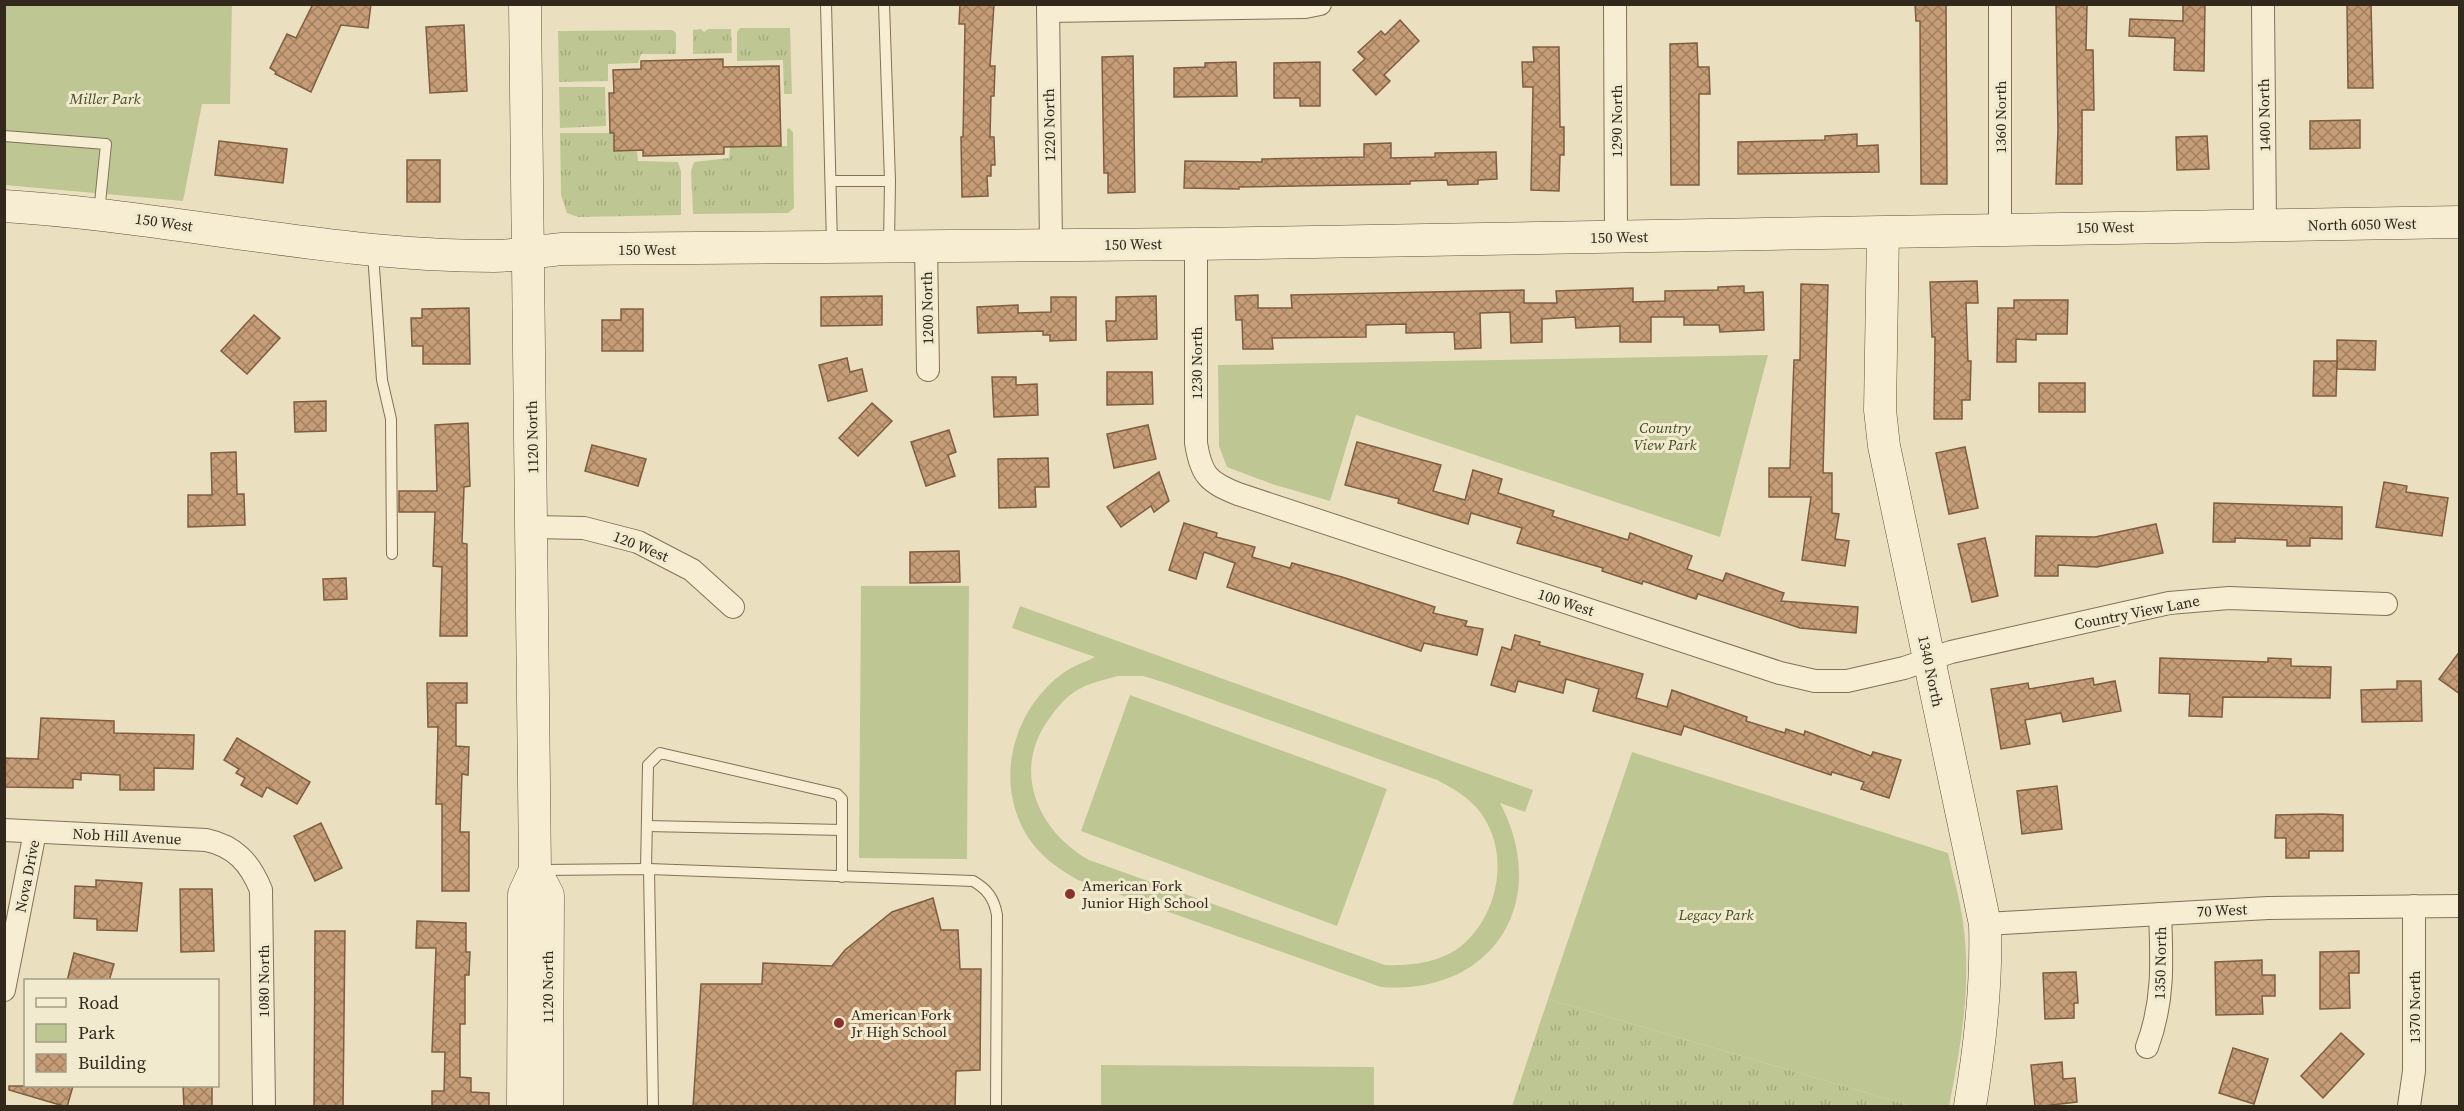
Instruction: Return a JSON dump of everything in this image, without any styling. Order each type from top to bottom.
[{"type":"street","name":"1120 North","points":[[523,1107],[524,894],[535,870],[530,252],[525,4]]},
{"type":"street","points":[[1048,8],[1294,8],[1320,4]]},
{"type":"street","name":"1290 North","points":[[1615,4],[1616,237]]},
{"type":"street","name":"1360 North","points":[[2000,4],[2000,229]]},
{"type":"street","name":"1400 North","points":[[2263,4],[2265,225]]},
{"type":"street","name":"1220 North","points":[[1048,8],[1051,245]]},
{"type":"street","name":"150 West","points":[[4,206],[99,213],[372,251],[497,256],[530,252],[1883,233],[2265,225]]},
{"type":"street","name":"North 6050 West","points":[[2265,225],[2460,222]]},
{"type":"street","name":"1340 North","points":[[1883,233],[1880,410],[1893,492],[1985,924],[1986,964],[1982,1026],[1970,1107]]},
{"type":"street","name":"1230 North","points":[[1196,243],[1196,442],[1200,465],[1209,480]]},
{"type":"street","name":"1200 North","points":[[926,246],[928,370]]},
{"type":"street","name":"100 West","points":[[1209,480],[1238,494],[1780,673],[1815,681],[1847,681],[1929,660]]},
{"type":"street","name":"120 West","points":[[533,527],[584,528],[638,542],[669,556],[692,570],[733,607]]},
{"type":"street","name":"Country View Lane","points":[[1929,660],[1952,652],[2169,603],[2201,599],[2386,604]]},
{"type":"street","name":"Nob Hill Avenue","points":[[4,830],[206,840],[232,848],[244,860]]},
{"type":"street","name":"Nova Drive","points":[[4,990],[35,832]]},
{"type":"street","name":"1080 North","points":[[244,860],[255,874],[261,891],[264,1107]]},
{"type":"street","name":"1120 North","points":[[535,870],[548,895],[546,1107]]},
{"type":"street","name":"1370 North","points":[[2409,1107],[2414,1071],[2414,906]]},
{"type":"street","name":"70 West","points":[[1985,924],[2268,908],[2460,906]]},
{"type":"street","name":"1350 North","points":[[2147,1047],[2160,1002],[2163,977],[2160,914]]},
{"type":"lane","points":[[826,4],[832,248]]},
{"type":"lane","points":[[884,4],[890,181],[889,247]]},
{"type":"lane","points":[[4,136],[106,144],[99,213]]},
{"type":"lane","points":[[832,181],[890,181]]},
{"type":"lane","points":[[372,251],[382,380],[391,418],[392,554]]},
{"type":"lane","points":[[653,1107],[647,870],[648,765],[660,753],[837,794],[843,800],[842,877]]},
{"type":"lane","points":[[647,826],[842,830]]},
{"type":"lane","points":[[535,870],[647,870],[956,879],[972,881],[986,888],[995,903],[997,915],[996,1107]]},
{"type":"green space","name":"Miller Park","points":[[5,5],[232,5],[230,104],[202,104],[183,201],[5,185]]},
{"type":"green space","points":[[740,28],[790,28],[792,94],[784,94],[783,60],[737,61],[737,32]]},
{"type":"green space","points":[[701,29],[704,32],[708,29],[731,29],[732,53],[693,54],[693,30]]},
{"type":"green space","points":[[672,30],[676,33],[676,54],[641,54],[638,63],[608,64],[608,81],[559,82],[558,31]]},
{"type":"green space","points":[[559,87],[605,87],[606,126],[560,128]]},
{"type":"green space","points":[[787,129],[793,132],[794,208],[788,213],[693,214],[691,171],[694,162],[729,158],[730,147],[787,146]]},
{"type":"green space","points":[[560,133],[614,133],[614,151],[637,150],[638,161],[678,162],[681,171],[681,215],[578,217],[567,213],[561,195]]},
{"type":"green space","name":"Country View Park","points":[[1768,355],[1720,537],[1356,415],[1330,501],[1272,484],[1227,467],[1219,446],[1218,365]]},
{"type":"green space","points":[[861,586],[969,586],[967,859],[859,858]]},
{"type":"green space","points":[[1020,606],[1533,790],[1525,812],[1500,803],[1514,839],[1519,874],[1515,907],[1502,935],[1482,959],[1454,976],[1420,986],[1381,987],[1078,880],[1065,872],[1037,849],[1020,822],[1013,799],[1010,775],[1013,752],[1019,729],[1030,708],[1045,689],[1063,673],[1095,657],[1012,628]],"holes":[[[1118,676],[1143,676],[1437,780],[1466,798],[1487,822],[1494,840],[1497,859],[1497,879],[1493,898],[1485,917],[1474,933],[1460,947],[1443,957],[1414,964],[1385,965],[1089,860],[1071,848],[1044,816],[1036,798],[1032,779],[1032,759],[1038,739],[1054,712],[1074,692],[1090,684]]]},
{"type":"green space","points":[[1130,695],[1387,789],[1337,926],[1081,831]]},
{"type":"green space","name":"Legacy Park","points":[[1632,752],[1948,853],[1962,913],[1966,968],[1964,1015],[1949,1106],[1911,1106],[1548,999]]},
{"type":"green space","points":[[1548,999],[1911,1106],[1512,1106]]},
{"type":"green space","points":[[1101,1065],[1374,1067],[1374,1106],[1101,1106]]},
{"type":"building","points":[[313,4],[371,4],[368,28],[341,25],[311,92],[275,74],[276,72],[270,68],[287,34],[296,38]]},
{"type":"building","points":[[960,4],[994,4],[990,66],[995,66],[994,96],[991,96],[990,137],[994,137],[995,165],[991,165],[991,176],[987,176],[988,196],[962,197],[961,137],[963,137],[965,24],[959,24]]},
{"type":"building","points":[[1915,4],[1946,4],[1947,184],[1921,184],[1920,21],[1916,21]]},
{"type":"building","points":[[2056,4],[2087,4],[2086,50],[2093,50],[2094,110],[2082,110],[2082,184],[2056,184],[2058,130]]},
{"type":"building","points":[[2183,4],[2205,4],[2204,71],[2174,70],[2175,38],[2129,36],[2130,19],[2183,21]]},
{"type":"building","points":[[2347,4],[2371,4],[2373,88],[2348,88]]},
{"type":"building","points":[[1400,20],[1419,41],[1384,75],[1390,81],[1376,95],[1353,70],[1365,59],[1358,52],[1381,31],[1385,35]]},
{"type":"building","points":[[464,25],[467,91],[430,93],[426,27]]},
{"type":"building","points":[[1697,43],[1698,67],[1709,67],[1710,94],[1699,94],[1699,185],[1671,185],[1670,44]]},
{"type":"building","points":[[1533,47],[1559,47],[1560,127],[1564,127],[1564,155],[1560,155],[1559,191],[1531,190],[1533,87],[1523,87],[1522,62],[1534,62]]},
{"type":"building","points":[[1133,56],[1135,192],[1108,193],[1108,173],[1104,173],[1102,57]]},
{"type":"building","points":[[723,59],[723,67],[779,66],[781,146],[724,147],[724,154],[643,156],[643,150],[614,151],[614,133],[610,133],[609,93],[614,93],[613,70],[641,69],[641,61]]},
{"type":"building","points":[[1236,62],[1237,96],[1174,97],[1174,68],[1205,67],[1205,63]]},
{"type":"building","points":[[1320,62],[1320,106],[1300,106],[1300,98],[1274,98],[1274,63]]},
{"type":"building","points":[[2360,120],[2360,148],[2310,149],[2310,121]]},
{"type":"building","points":[[1857,134],[1857,146],[1878,145],[1879,172],[1738,174],[1738,142],[1825,140],[1825,136]]},
{"type":"building","points":[[2207,136],[2209,169],[2177,170],[2176,137]]},
{"type":"building","points":[[219,141],[287,149],[283,183],[215,175]]},
{"type":"building","points":[[1391,143],[1391,158],[1435,157],[1435,153],[1496,152],[1497,179],[1478,180],[1478,184],[1448,185],[1447,180],[1410,181],[1410,184],[1239,187],[1239,189],[1184,188],[1185,161],[1262,162],[1262,159],[1364,157],[1364,144]]},
{"type":"building","points":[[407,160],[440,160],[440,202],[407,202]]},
{"type":"building","points":[[1977,281],[1978,303],[1966,303],[1968,361],[1971,361],[1970,400],[1962,400],[1962,419],[1934,419],[1935,337],[1932,337],[1930,282]]},
{"type":"building","points":[[1801,284],[1828,285],[1823,473],[1832,473],[1832,513],[1839,514],[1835,539],[1849,541],[1845,566],[1802,560],[1811,497],[1769,497],[1769,468],[1790,468],[1794,360],[1800,360]]},
{"type":"building","points":[[1744,286],[1744,293],[1763,292],[1764,330],[1720,332],[1719,325],[1684,325],[1684,317],[1651,317],[1651,342],[1620,342],[1620,326],[1576,328],[1575,317],[1542,319],[1542,342],[1511,343],[1510,312],[1480,313],[1481,348],[1455,349],[1454,332],[1406,333],[1406,324],[1366,325],[1366,337],[1272,338],[1273,349],[1243,349],[1242,320],[1236,320],[1235,296],[1258,295],[1258,308],[1292,308],[1291,295],[1524,290],[1524,303],[1557,303],[1556,291],[1633,288],[1633,302],[1665,301],[1665,291],[1718,290],[1718,287]]},
{"type":"building","points":[[882,296],[882,325],[821,326],[821,297]]},
{"type":"building","points":[[1156,296],[1157,339],[1107,341],[1106,321],[1116,321],[1116,297]]},
{"type":"building","points":[[1051,297],[1076,297],[1076,340],[1050,341],[1050,335],[1043,335],[1043,331],[978,333],[977,307],[1018,305],[1018,313],[1051,312]]},
{"type":"building","points":[[2014,300],[2068,300],[2067,334],[2036,334],[2036,340],[2016,339],[2016,362],[1997,362],[1998,308],[2014,308]]},
{"type":"building","points":[[469,308],[470,364],[423,364],[423,346],[412,346],[411,318],[422,318],[422,309]]},
{"type":"building","points":[[621,309],[643,309],[643,351],[602,351],[602,320],[621,320]]},
{"type":"building","points":[[254,315],[280,338],[247,374],[221,351]]},
{"type":"building","points":[[2337,340],[2376,341],[2375,370],[2337,369]]},
{"type":"building","points":[[847,358],[850,372],[862,369],[867,391],[828,401],[819,365]]},
{"type":"building","points":[[2314,361],[2337,361],[2336,396],[2313,396]]},
{"type":"building","points":[[1107,372],[1152,372],[1153,404],[1107,405]]},
{"type":"building","points":[[992,377],[1016,377],[1016,385],[1037,384],[1038,415],[994,417]]},
{"type":"building","points":[[2039,383],[2085,383],[2085,412],[2039,412]]},
{"type":"building","points":[[326,401],[326,431],[295,432],[294,402]]},
{"type":"building","points":[[872,403],[892,421],[858,456],[839,438]]},
{"type":"building","points":[[468,423],[470,486],[464,487],[462,543],[467,544],[467,636],[440,636],[442,567],[433,566],[435,512],[399,512],[399,491],[437,491],[435,425]]},
{"type":"building","points":[[1148,425],[1156,459],[1114,468],[1107,434]]},
{"type":"building","points":[[949,430],[956,452],[948,455],[955,476],[926,486],[911,442]]},
{"type":"building","points":[[1357,442],[1441,465],[1433,491],[1465,500],[1473,470],[1502,479],[1498,493],[1554,511],[1552,516],[1628,540],[1630,533],[1692,556],[1687,569],[1723,581],[1726,573],[1784,593],[1781,601],[1858,607],[1856,633],[1800,628],[1698,594],[1696,599],[1643,581],[1642,584],[1602,571],[1603,568],[1517,543],[1522,528],[1471,513],[1468,524],[1398,503],[1399,499],[1345,485]]},
{"type":"building","points":[[592,445],[646,459],[638,486],[585,471]]},
{"type":"building","points":[[1965,447],[1978,508],[1949,514],[1936,453]]},
{"type":"building","points":[[236,452],[237,494],[244,494],[245,525],[188,527],[188,495],[212,495],[211,453]]},
{"type":"building","points":[[1048,458],[1049,487],[1035,487],[1036,507],[999,508],[998,459]]},
{"type":"building","points":[[1159,472],[1169,501],[1154,512],[1151,506],[1121,527],[1107,507]]},
{"type":"building","points":[[2384,482],[2407,486],[2406,492],[2448,498],[2442,536],[2376,527]]},
{"type":"building","points":[[2214,503],[2342,507],[2342,539],[2310,538],[2310,546],[2287,546],[2287,540],[2235,538],[2235,542],[2213,542]]},
{"type":"building","points":[[1184,523],[1217,533],[1216,537],[1255,547],[1252,557],[1290,568],[1292,563],[1342,577],[1435,607],[1433,613],[1467,621],[1465,626],[1483,629],[1477,655],[1424,643],[1421,651],[1227,587],[1235,563],[1204,552],[1196,579],[1169,570]]},
{"type":"building","points":[[2156,524],[2163,553],[2097,567],[2058,565],[2058,576],[2035,576],[2036,536],[2095,537]]},
{"type":"building","points":[[1985,538],[1998,596],[1972,602],[1958,544]]},
{"type":"building","points":[[959,551],[960,582],[910,583],[910,552]]},
{"type":"building","points":[[346,578],[347,599],[324,600],[323,579]]},
{"type":"building","points":[[1515,635],[1540,642],[1539,645],[1643,674],[1636,698],[1667,707],[1672,690],[1747,717],[1746,721],[1785,733],[1786,729],[1804,735],[1805,731],[1871,756],[1873,752],[1901,760],[1889,798],[1861,789],[1864,782],[1832,772],[1831,775],[1684,726],[1681,735],[1593,711],[1599,689],[1566,679],[1563,693],[1518,681],[1515,692],[1491,685],[1502,647],[1511,650]]},
{"type":"building","points":[[2460,651],[2460,694],[2439,679]]},
{"type":"building","points":[[2160,658],[2268,662],[2268,658],[2291,659],[2291,666],[2331,667],[2330,698],[2223,697],[2222,717],[2189,716],[2190,694],[2159,693]]},
{"type":"building","points":[[2093,678],[2094,685],[2115,681],[2121,711],[2063,722],[2061,713],[2025,720],[2030,744],[2001,749],[1991,689],[2028,683],[2029,689]]},
{"type":"building","points":[[2397,681],[2421,681],[2422,721],[2362,722],[2361,690],[2397,689]]},
{"type":"building","points":[[427,683],[467,683],[467,703],[456,703],[456,746],[469,747],[468,775],[462,774],[460,832],[469,832],[469,891],[442,891],[442,804],[436,804],[438,727],[428,727]]},
{"type":"building","points":[[41,718],[114,721],[114,733],[194,735],[193,769],[154,768],[154,790],[120,790],[120,775],[81,773],[81,780],[73,779],[73,788],[4,787],[4,758],[38,759]]},
{"type":"building","points":[[237,738],[310,782],[297,804],[267,787],[262,797],[241,785],[245,778],[236,773],[239,769],[224,760]]},
{"type":"building","points":[[2057,786],[2062,829],[2022,834],[2017,791]]},
{"type":"building","points":[[2276,815],[2343,815],[2343,851],[2309,851],[2309,858],[2286,858],[2286,838],[2275,838]]},
{"type":"building","points":[[321,823],[342,868],[315,881],[294,836]]},
{"type":"building","points":[[96,880],[142,883],[137,931],[97,930],[97,919],[74,918],[75,886],[96,887]]},
{"type":"building","points":[[180,889],[212,889],[214,951],[181,952]]},
{"type":"building","name":"American Fork Jr High School","points":[[933,898],[941,930],[958,930],[960,969],[981,969],[980,1070],[956,1071],[955,1107],[693,1107],[701,984],[762,984],[763,963],[832,966],[845,950],[892,912]]},
{"type":"building","points":[[417,921],[466,923],[466,952],[470,952],[469,975],[465,975],[465,1024],[460,1024],[460,1077],[471,1078],[471,1092],[489,1093],[489,1107],[432,1107],[432,1091],[444,1091],[445,1052],[432,1052],[436,948],[416,948]]},
{"type":"building","points":[[315,931],[345,931],[343,1107],[314,1107]]},
{"type":"building","points":[[2359,951],[2359,973],[2349,973],[2350,1008],[2320,1009],[2320,952]]},
{"type":"building","points":[[74,953],[114,964],[110,979],[68,979]]},
{"type":"building","points":[[2262,960],[2262,975],[2275,975],[2275,996],[2262,996],[2263,1014],[2216,1015],[2215,962]]},
{"type":"building","points":[[2076,972],[2078,1003],[2074,1003],[2074,1018],[2045,1019],[2043,973]]},
{"type":"building","points":[[2341,1033],[2364,1054],[2323,1098],[2301,1076]]},
{"type":"building","points":[[2233,1048],[2268,1059],[2254,1104],[2219,1093]]},
{"type":"building","points":[[2062,1062],[2063,1079],[2075,1078],[2077,1102],[2035,1107],[2031,1065]]},
{"type":"building","points":[[9,1086],[73,1087],[67,1107],[9,1090]]},
{"type":"building","points":[[183,1087],[212,1087],[212,1107],[184,1107]]},
{"type":"place","name":"American Fork Junior High School","points":[[1070,894]]},
{"type":"place","name":"American Fork Jr High School","points":[[839,1023]]}]
